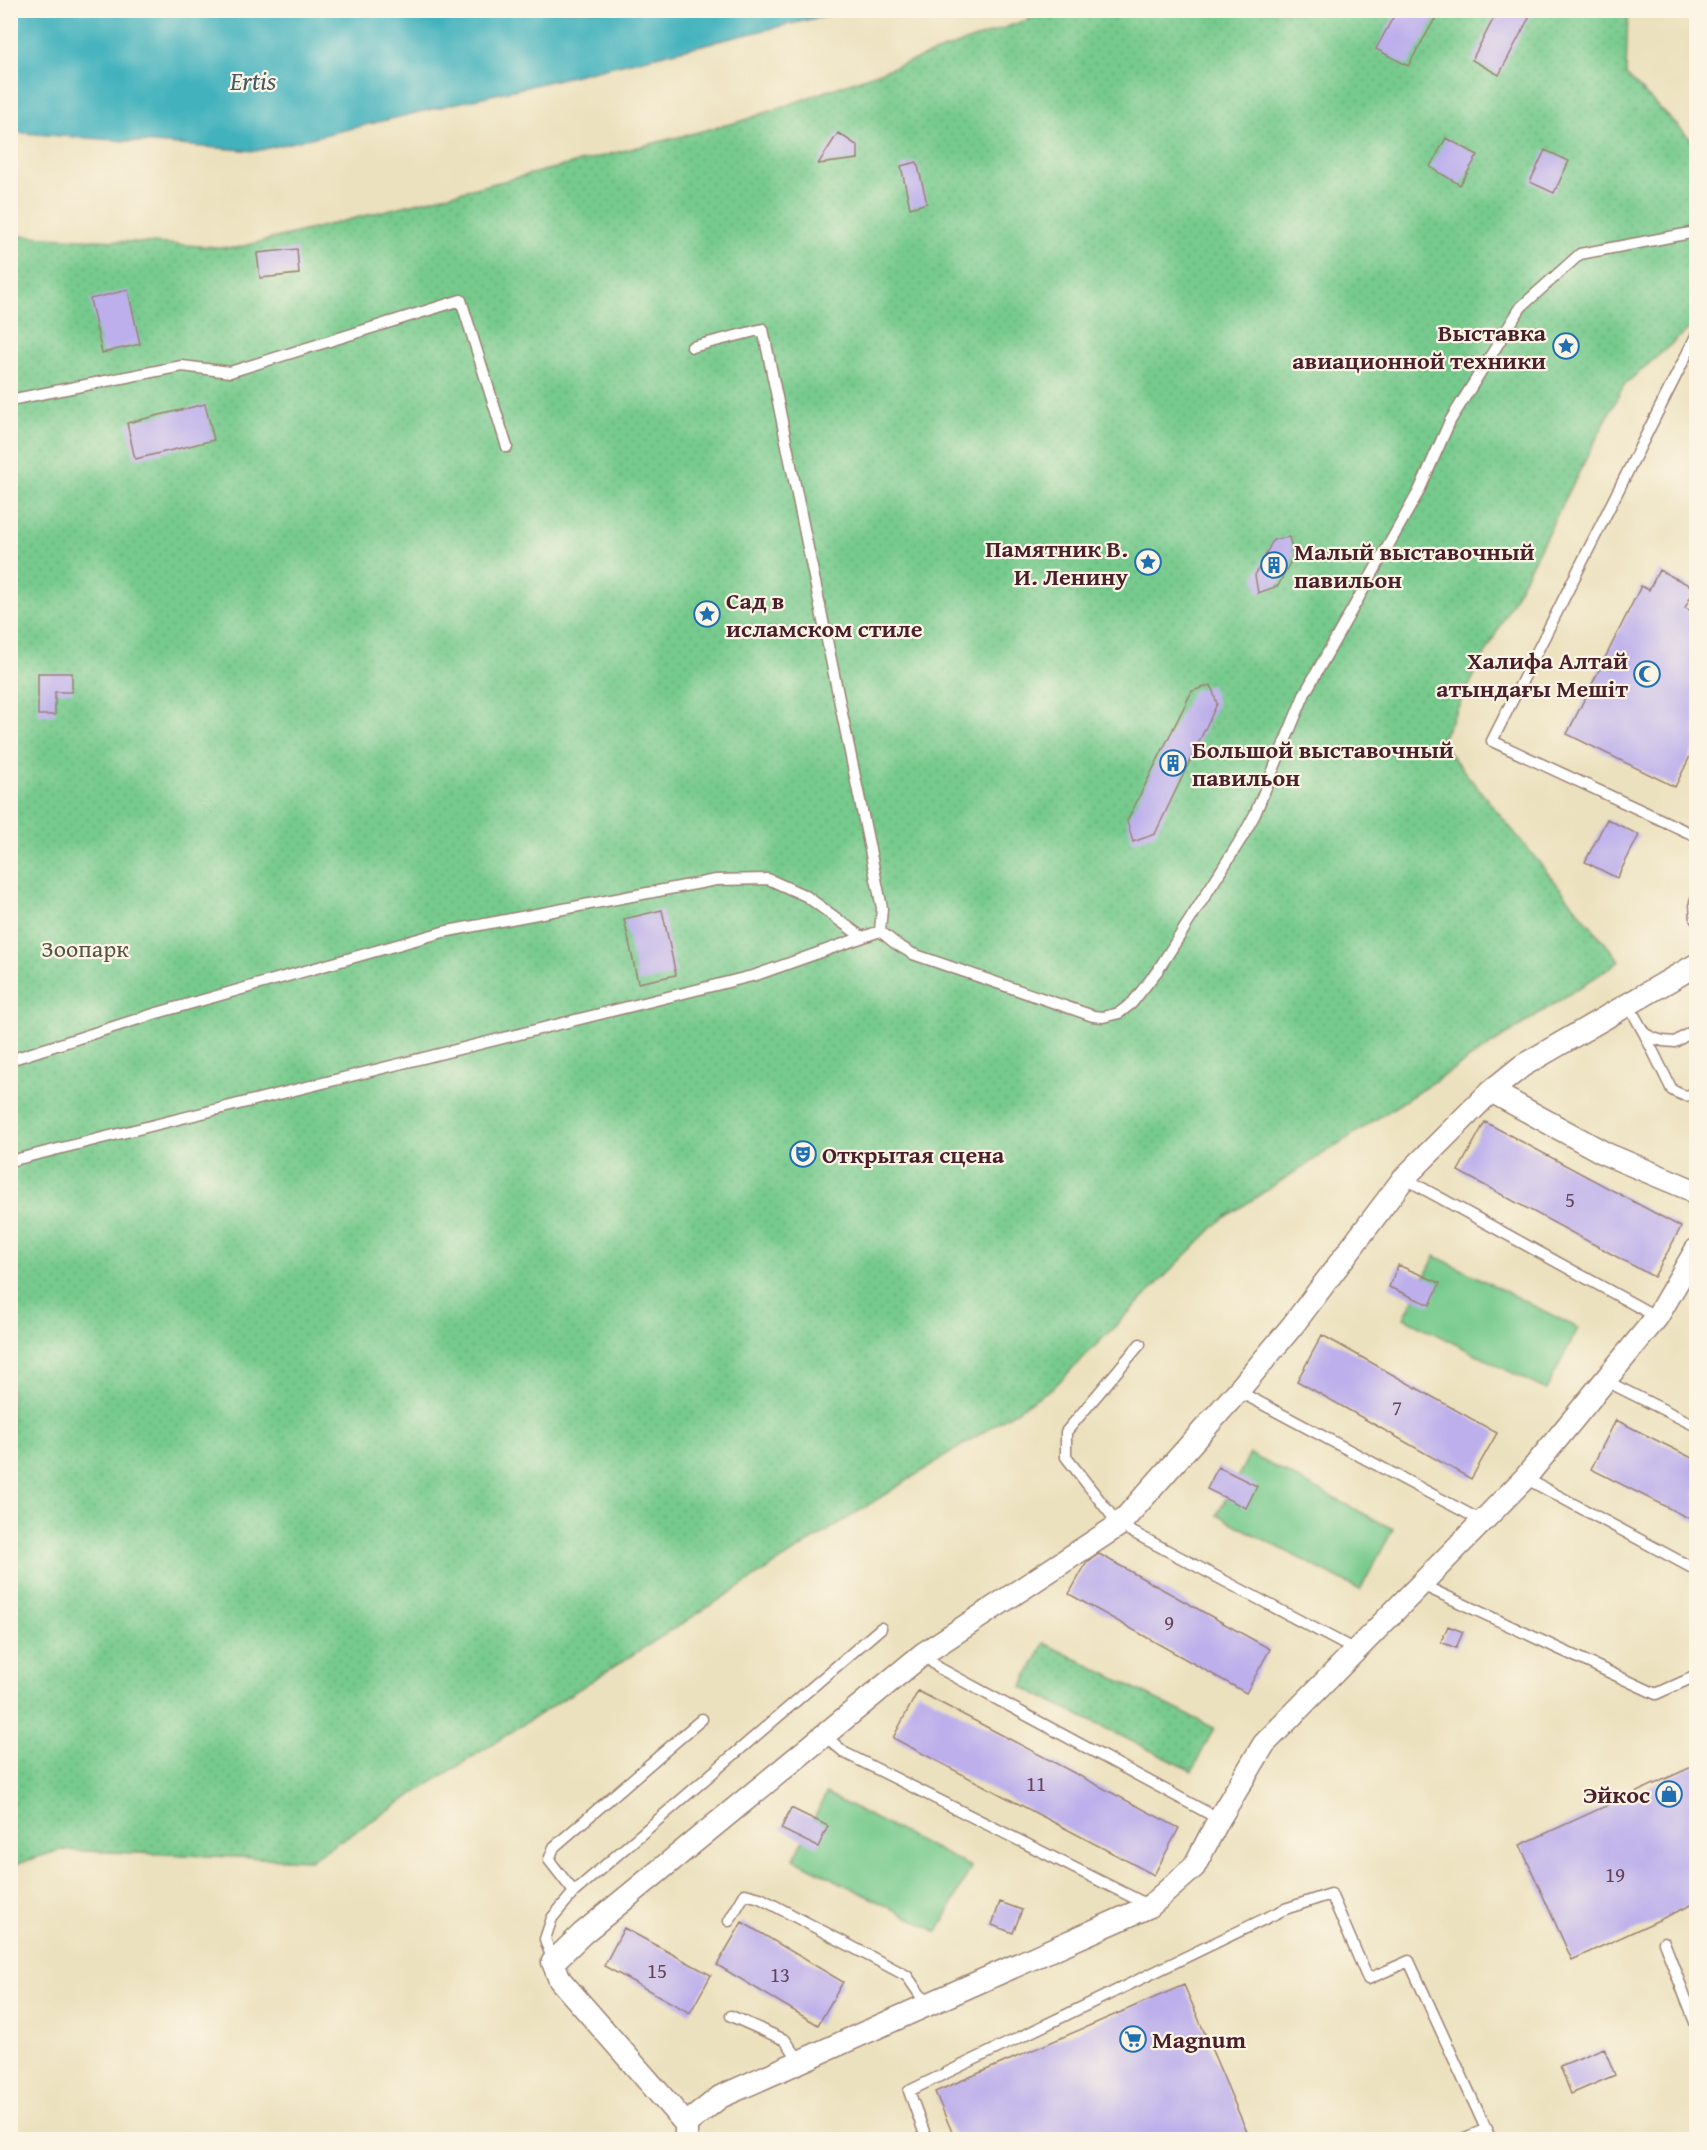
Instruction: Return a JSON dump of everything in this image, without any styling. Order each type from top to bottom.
[{"type":"street","points":[[1696,964],[1522,1066],[1491,1091],[1404,1178],[1346,1257],[1238,1391],[1119,1525],[922,1654],[582,1934],[553,1962],[560,1980],[686,2132],[720,2097],[1150,1906],[1194,1867],[1219,1819],[1264,1744],[1525,1478],[1657,1317],[1696,1250]]},
{"type":"street","points":[[1491,1091],[1606,1154],[1692,1190],[1696,1195]]},
{"type":"lane","points":[[880,931],[913,954],[1093,1016],[1103,1017],[1119,1013],[1132,1003],[1158,970],[1247,829],[1305,693],[1419,491],[1450,421],[1521,307],[1580,254],[1696,232]]},
{"type":"lane","points":[[10,400],[182,366],[230,372],[461,300],[507,447]]},
{"type":"lane","points":[[692,346],[763,329],[882,908],[880,931]]},
{"type":"lane","points":[[1696,336],[1492,741],[1696,836]]},
{"type":"lane","points":[[10,1060],[157,1013],[443,932],[716,880],[768,879],[806,896],[862,937]]},
{"type":"lane","points":[[1696,899],[1696,920]]},
{"type":"lane","points":[[10,1161],[744,978],[880,931]]},
{"type":"lane","points":[[1628,1004],[1672,1090],[1681,1096],[1692,1096],[1696,1093]]},
{"type":"lane","points":[[1644,1033],[1663,1041],[1675,1042],[1696,1029]]},
{"type":"lane","points":[[1404,1178],[1657,1317]]},
{"type":"lane","points":[[1140,1344],[1066,1432],[1066,1457],[1119,1525],[1355,1650]]},
{"type":"lane","points":[[1605,1380],[1696,1426]]},
{"type":"lane","points":[[1238,1391],[1483,1521]]},
{"type":"lane","points":[[1525,1478],[1696,1570]]},
{"type":"lane","points":[[1420,1584],[1656,1694],[1696,1676]]},
{"type":"lane","points":[[553,1962],[545,1939],[552,1918],[574,1892],[881,1628]]},
{"type":"lane","points":[[922,1654],[939,1668],[1219,1819]]},
{"type":"lane","points":[[574,1892],[549,1860],[554,1846],[702,1719]]},
{"type":"lane","points":[[824,1735],[845,1752],[1150,1906]]},
{"type":"lane","points":[[729,1921],[745,1894],[760,1898],[907,1976],[927,2005]]},
{"type":"lane","points":[[927,2139],[909,2091],[1285,1909],[1331,1894],[1368,1979],[1409,1961],[1489,2134],[1460,2139]]},
{"type":"lane","points":[[1664,1942],[1696,2025]]},
{"type":"lane","points":[[731,2016],[784,2040],[800,2061]]},
{"type":"green space","name":"Зоопарк","points":[[1052,11],[1628,11],[1626,75],[1696,144],[1696,323],[1624,385],[1440,742],[1620,961],[1221,1220],[1054,1387],[310,1860],[60,1850],[11,1866],[11,235],[236,248],[742,121]]},
{"type":"green space","points":[[1435,1256],[1578,1328],[1546,1390],[1404,1318]]},
{"type":"green space","points":[[1250,1454],[1393,1529],[1360,1590],[1217,1515]]},
{"type":"green space","points":[[1044,1643],[1214,1728],[1192,1771],[1022,1687]]},
{"type":"green space","points":[[826,1794],[971,1867],[938,1932],[794,1859]]},
{"type":"water","name":"Ertis","points":[[10,11],[845,11],[256,151],[11,132]]},
{"type":"building","points":[[1397,10],[1440,10],[1408,66],[1376,49]]},
{"type":"building","points":[[1498,10],[1533,10],[1499,75],[1472,60]]},
{"type":"building","points":[[838,133],[858,146],[858,159],[818,164]]},
{"type":"building","points":[[1446,138],[1478,155],[1460,185],[1430,167]]},
{"type":"building","points":[[1545,150],[1569,161],[1554,193],[1530,182]]},
{"type":"building","points":[[917,162],[927,203],[910,208],[901,166]]},
{"type":"building","points":[[297,249],[299,274],[260,278],[257,253]]},
{"type":"building","points":[[128,290],[140,344],[102,353],[90,299]]},
{"type":"building","points":[[205,404],[214,440],[135,459],[127,423]]},
{"type":"building","name":"Малый выставочный павильон","points":[[1289,537],[1294,555],[1278,586],[1258,593],[1255,575],[1273,540]]},
{"type":"building","name":"Халифа Алтай атындағы Мешіт","points":[[1659,570],[1695,588],[1685,608],[1696,613],[1696,744],[1675,787],[1567,734],[1641,586],[1649,590]]},
{"type":"building","points":[[38,673],[72,673],[72,692],[55,692],[55,715],[38,715]]},
{"type":"building","name":"Большой выставочный павильон","points":[[1211,685],[1217,704],[1155,834],[1133,842],[1127,821],[1192,691]]},
{"type":"building","points":[[1607,819],[1639,835],[1617,878],[1585,862]]},
{"type":"building","points":[[662,910],[676,975],[638,983],[624,919]]},
{"type":"building","points":[[1485,1122],[1681,1227],[1654,1277],[1458,1171]]},
{"type":"building","points":[[1398,1265],[1440,1283],[1430,1305],[1389,1287]]},
{"type":"building","points":[[1322,1335],[1497,1433],[1471,1479],[1297,1381]]},
{"type":"building","points":[[1616,1420],[1696,1460],[1696,1522],[1591,1469]]},
{"type":"building","points":[[1218,1467],[1257,1486],[1246,1508],[1207,1489]]},
{"type":"building","points":[[1099,1554],[1270,1649],[1246,1693],[1069,1594],[1087,1562]]},
{"type":"building","points":[[1448,1626],[1463,1632],[1456,1648],[1441,1642]]},
{"type":"building","points":[[918,1691],[1179,1828],[1154,1875],[893,1738]]},
{"type":"building","points":[[1696,1765],[1696,1903],[1572,1960],[1520,1845]]},
{"type":"building","points":[[791,1808],[828,1826],[818,1847],[781,1829]]},
{"type":"building","points":[[1000,1902],[1022,1910],[1013,1933],[992,1925]]},
{"type":"building","points":[[742,1922],[843,1982],[818,2025],[717,1965]]},
{"type":"building","points":[[624,1928],[711,1975],[690,2013],[604,1966]]},
{"type":"building","name":"Magnum","points":[[1184,1985],[1250,2139],[955,2139],[935,2092]]},
{"type":"building","points":[[1604,2048],[1615,2075],[1571,2094],[1560,2066]]},
{"type":"place","name":"Выставка авиационной техники","points":[[1566,346]]},
{"type":"place","name":"Памятник В. И. Ленину","points":[[1148,562]]},
{"type":"place","name":"Малый выставочный павильон","points":[[1274,565]]},
{"type":"place","name":"Сад в исламском стиле","points":[[707,614]]},
{"type":"place","name":"Халифа Алтай атындағы Мешіт","points":[[1647,674]]},
{"type":"place","name":"Большой выставочный павильон","points":[[1173,763]]},
{"type":"place","name":"Открытая сцена","points":[[803,1154]]},
{"type":"place","name":"Эйкос","points":[[1669,1794]]},
{"type":"place","name":"Magnum","points":[[1133,2039]]}]
